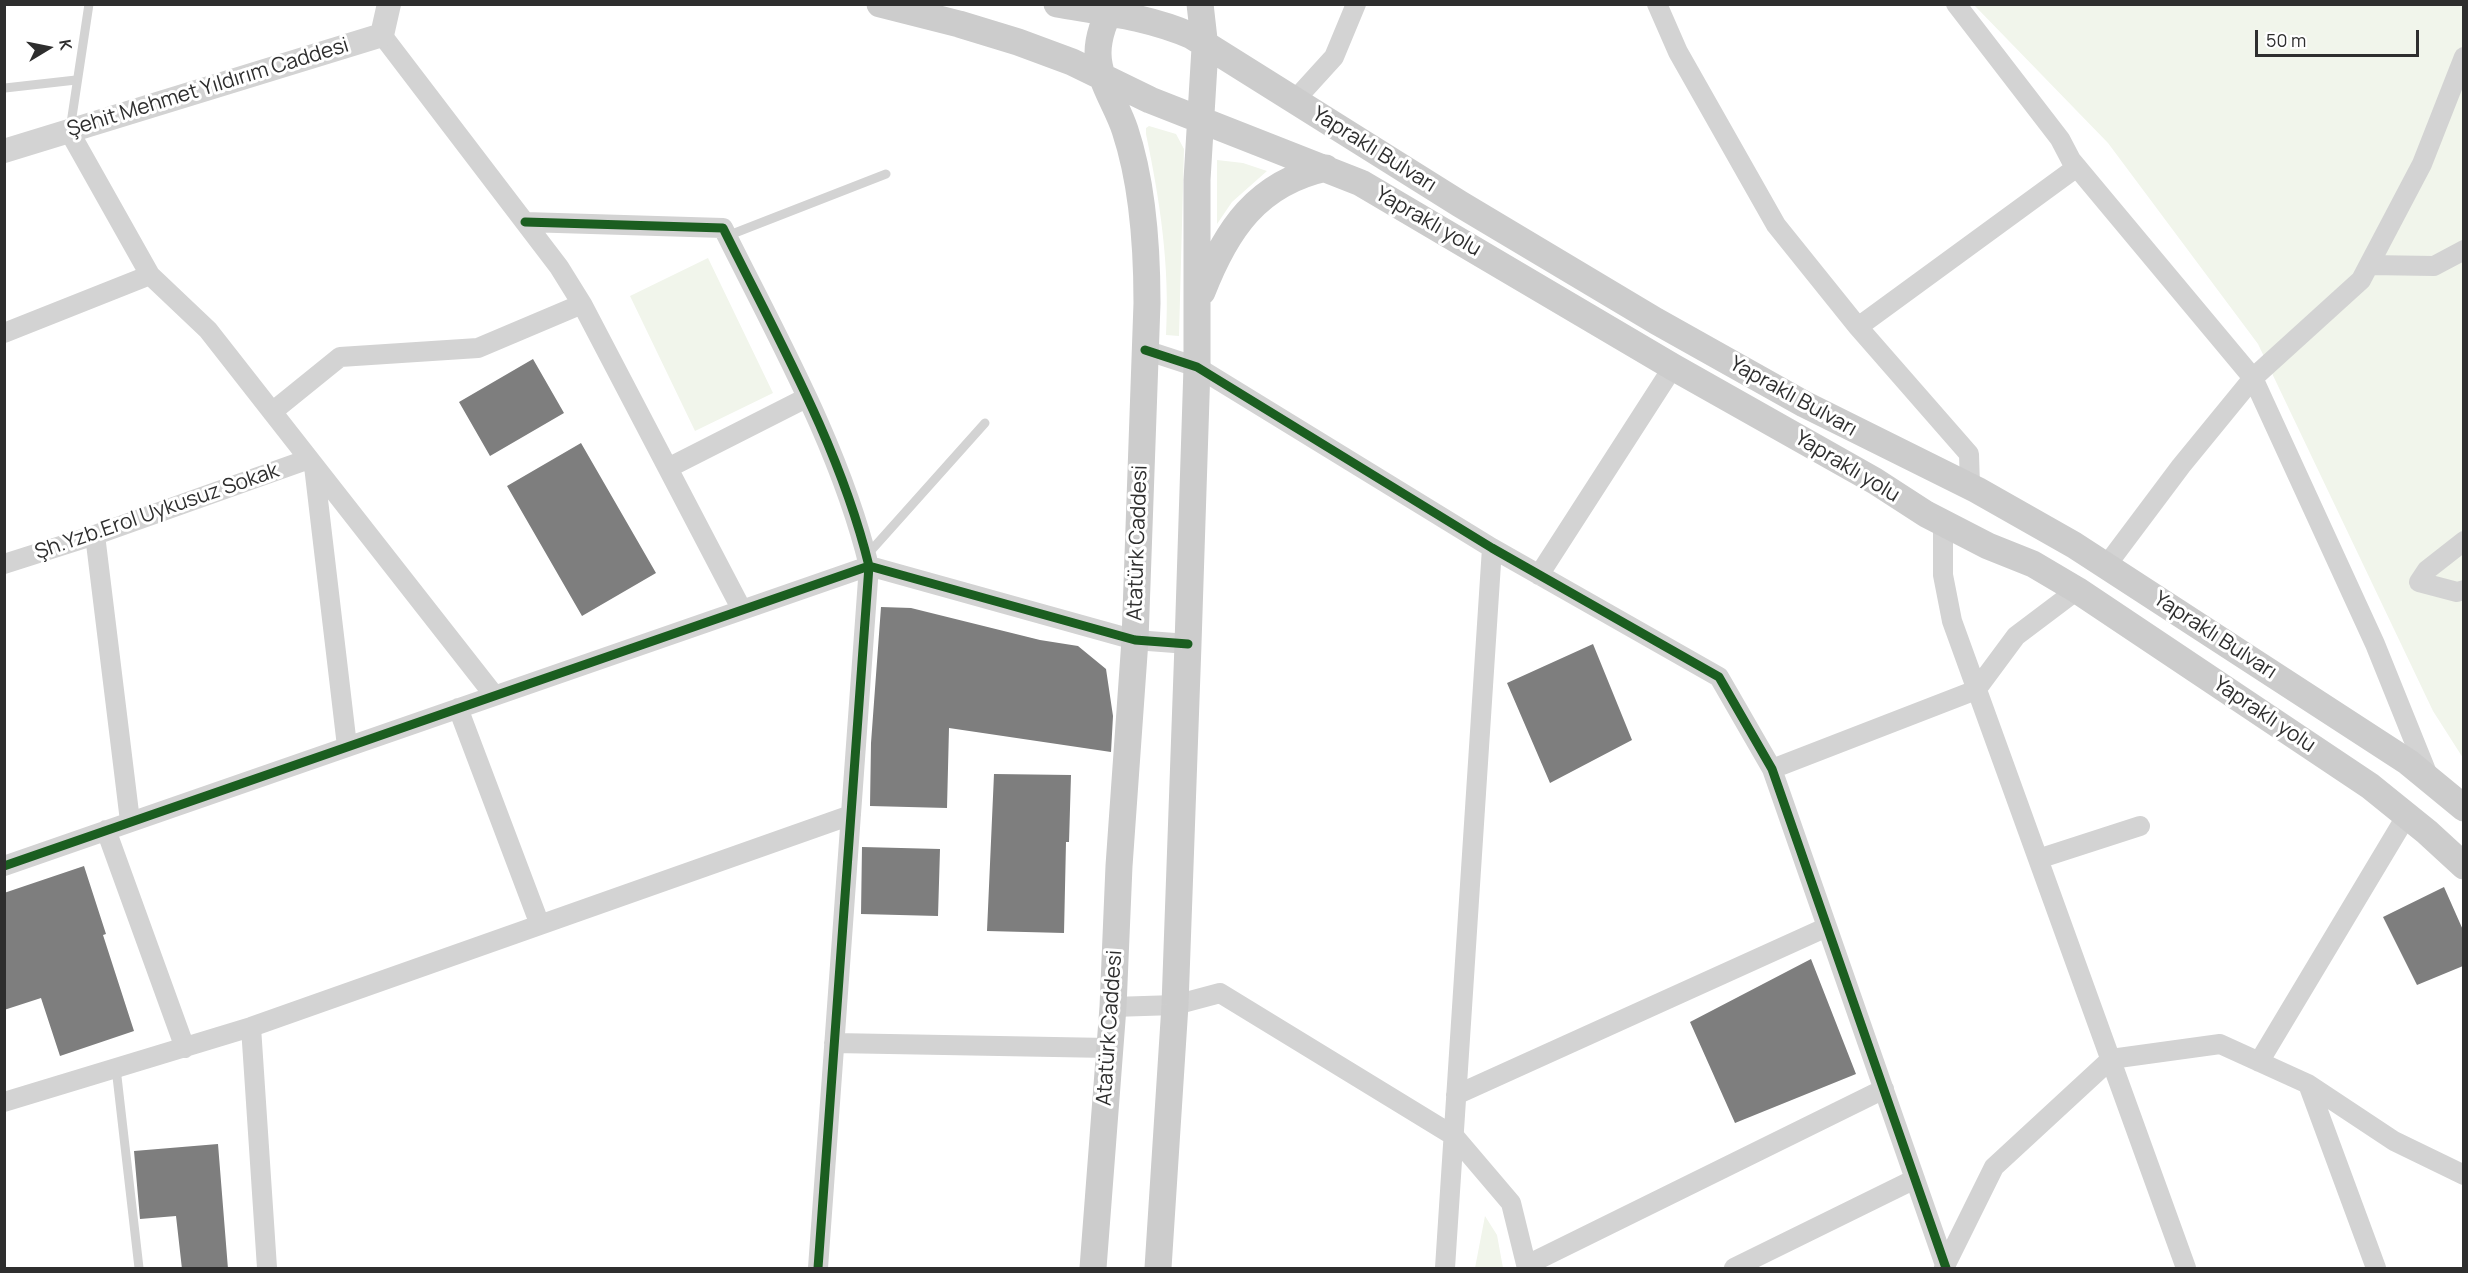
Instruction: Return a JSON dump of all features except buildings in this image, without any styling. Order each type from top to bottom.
[{"type":"main road","points":[[880,4],[1018,42],[1200,120]]},
{"type":"main road","name":"Yapraklı Bulvarı","points":[[1057,4],[1110,9],[1169,26],[1204,44],[1666,326],[1804,404],[1974,488],[2106,566],[2331,711],[2429,778],[2463,808]]},
{"type":"main road","points":[[1158,1269],[1174,1005],[1188,644],[1197,367],[1200,120],[1204,44],[1200,4]]},
{"type":"main road","name":"Atatürk Caddesi","points":[[1093,1269],[1113,1007],[1135,640],[1147,276],[1138,192],[1125,130],[1103,77],[1098,52],[1110,9]]},
{"type":"main road","name":"Yapraklı yolu","points":[[1200,120],[1361,183],[1942,522],[2032,564],[2077,590],[2360,780],[2407,815],[2463,866]]},
{"type":"main road","points":[[1197,304],[1220,250],[1250,208],[1290,179],[1326,168]]},
{"type":"main road","points":[[1942,522],[1944,474]]},
{"type":"main road","points":[[1942,522],[1974,488]]},
{"type":"street","points":[[389,4],[382,35],[525,222],[582,304],[742,610]]},
{"type":"street","points":[[1294,100],[1334,57],[1356,4]]},
{"type":"street","points":[[1657,4],[1678,52],[1776,225],[1858,327],[1969,454],[1974,488]]},
{"type":"street","points":[[1956,4],[2060,139],[2077,167],[2253,378],[2374,644],[2429,778]]},
{"type":"street","name":"Şehit Mehmet Yıldırım Caddesi","points":[[4,151],[382,35]]},
{"type":"street","points":[[2106,566],[2181,466],[2253,378],[2361,280],[2421,164],[2463,57]]},
{"type":"street","points":[[69,131],[150,275],[208,330],[494,695]]},
{"type":"street","points":[[1858,327],[2077,167]]},
{"type":"street","points":[[525,222],[723,228],[806,398],[854,508],[868,561],[818,1269]]},
{"type":"street","points":[[2369,265],[2434,266],[2463,250]]},
{"type":"street","points":[[4,333],[150,275]]},
{"type":"street","points":[[272,412],[340,357],[478,348],[582,304]]},
{"type":"street","points":[[1145,350],[1197,367],[1492,548],[1719,677],[1772,769],[1945,1267]]},
{"type":"street","points":[[1539,575],[1673,367]]},
{"type":"street","points":[[668,468],[806,398]]},
{"type":"street","points":[[311,462],[347,746]]},
{"type":"street","name":"Şh.Yzb.Erol Uykusuz Sokak","points":[[4,564],[95,536],[311,462]]},
{"type":"street","points":[[1942,522],[1942,575],[1952,621],[2186,1269]]},
{"type":"street","points":[[95,536],[130,821]]},
{"type":"street","points":[[2463,541],[2427,570],[2419,582],[2457,592],[2463,591]]},
{"type":"street","points":[[1445,1269],[1492,548]]},
{"type":"street","points":[[4,866],[742,610],[868,561],[1135,640],[1188,644]]},
{"type":"street","points":[[1772,769],[1977,690],[2016,636],[2077,590]]},
{"type":"street","points":[[458,708],[540,925]]},
{"type":"street","points":[[4,1102],[251,1027],[851,815]]},
{"type":"street","points":[[2259,1062],[2407,815]]},
{"type":"street","points":[[2038,859],[2140,826]]},
{"type":"street","points":[[106,830],[185,1048]]},
{"type":"street","points":[[1456,1095],[1827,927]]},
{"type":"street","points":[[1113,1007],[1174,1005],[1220,993],[1454,1136],[1511,1203],[1527,1267],[1884,1089]]},
{"type":"street","points":[[251,1027],[267,1269]]},
{"type":"street","points":[[834,1042],[1109,1048]]},
{"type":"street","points":[[1945,1267],[1994,1167],[2110,1059],[2220,1044],[2308,1084],[2394,1141],[2463,1174]]},
{"type":"street","points":[[2308,1084],[2376,1269]]},
{"type":"street","points":[[1734,1269],[1915,1179]]},
{"type":"lane","points":[[69,131],[89,4]]},
{"type":"lane","points":[[5,88],[76,80]]},
{"type":"lane","points":[[727,236],[886,174]]},
{"type":"lane","points":[[868,561],[985,423]]},
{"type":"lane","points":[[116,1068],[139,1269]]},
{"type":"shaded area","points":[[1974,5],[2463,5],[2463,758],[2433,711],[2258,344],[2108,143]]},
{"type":"shaded area","points":[[1149,126],[1176,134],[1184,149],[1179,336],[1166,335],[1165,259],[1160,209],[1146,134],[1146,128]]},
{"type":"shaded area","points":[[1217,160],[1243,163],[1267,171],[1232,202],[1217,224]]},
{"type":"shaded area","points":[[708,258],[773,393],[695,431],[630,296]]},
{"type":"shaded area","points":[[1485,1216],[1497,1235],[1503,1268],[1475,1268]]},
{"type":"cycle path","points":[[525,222],[723,228],[805,393],[842,478],[857,522],[869,566],[818,1268]]},
{"type":"cycle path","points":[[1145,350],[1197,367],[1492,548],[1719,677],[1772,769],[1946,1268]]},
{"type":"cycle path","points":[[4,866],[869,566],[1135,640],[1188,644]]}]
